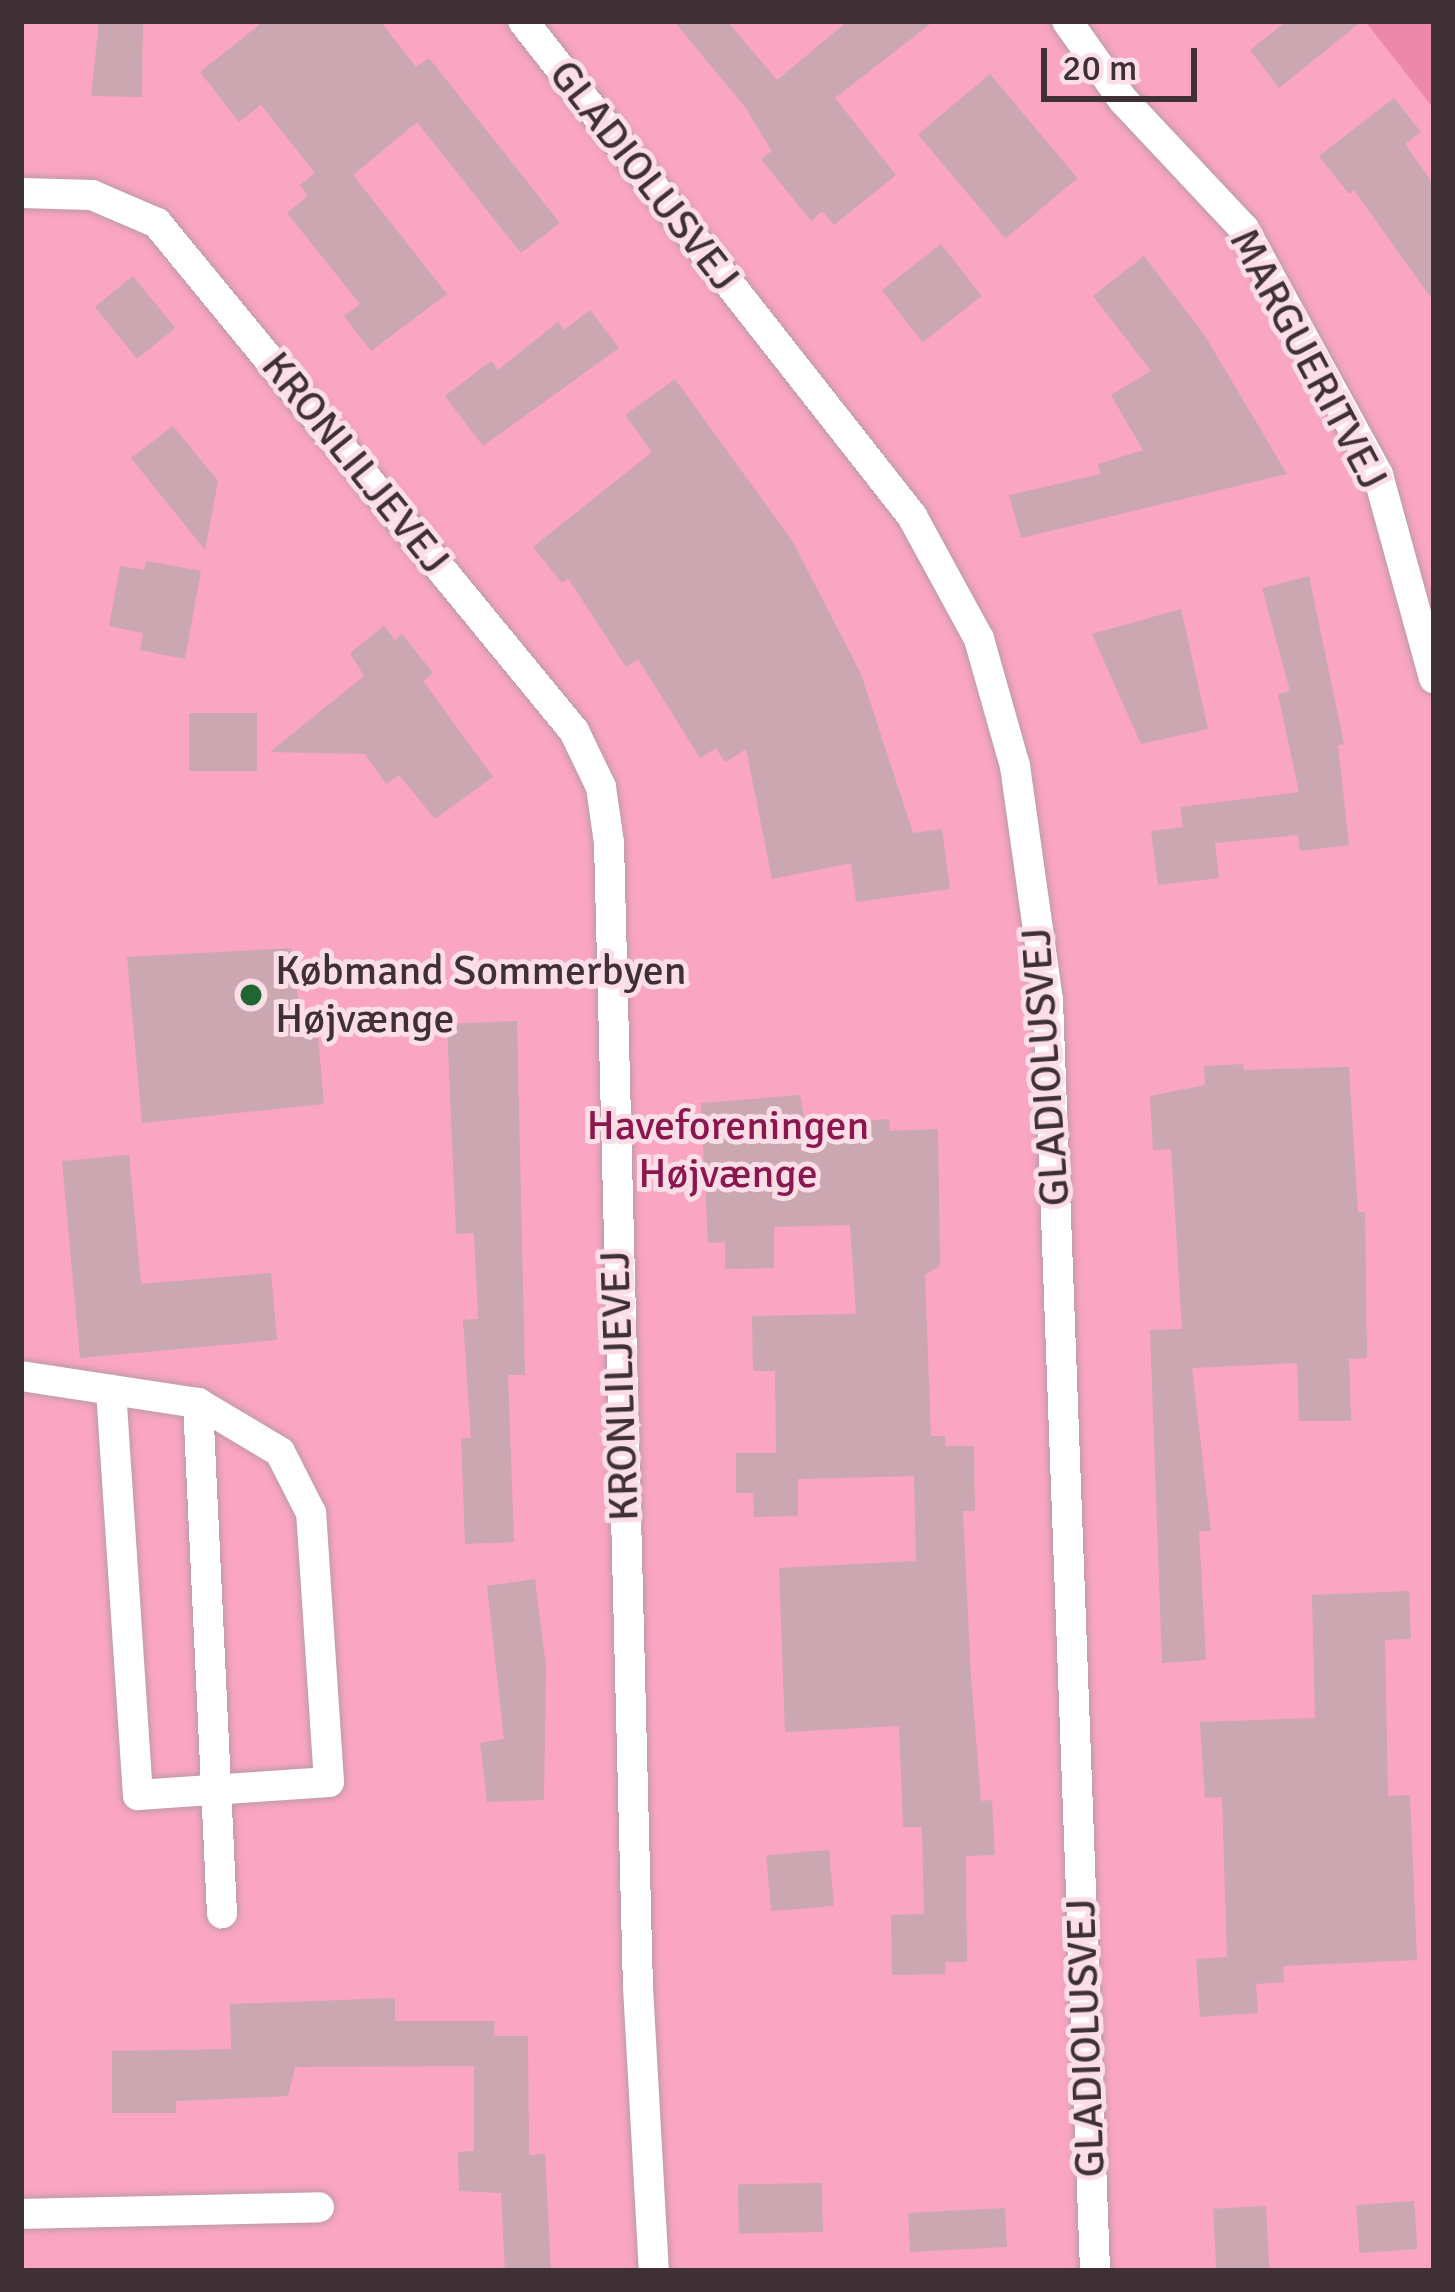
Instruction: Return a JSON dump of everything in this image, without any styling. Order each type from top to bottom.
[{"type":"lane","name":"GLADIOLUSVEJ","points":[[523,21],[912,516],[979,638],[1015,766],[1048,1000],[1095,2271]]},
{"type":"lane","name":"MARGUERITVEJ","points":[[1067,21],[1123,100],[1244,230],[1378,475],[1434,679]]},
{"type":"lane","name":"KRONLILJEVEJ","points":[[21,193],[92,195],[157,223],[574,731],[601,787],[638,1987],[654,2271]]},
{"type":"lane","points":[[21,1376],[198,1403],[280,1452],[311,1513],[329,1782],[138,1795],[110,1390]]},
{"type":"lane","points":[[198,1403],[222,1913]]},
{"type":"lane","points":[[21,2214],[319,2207]]},
{"type":"green space","name":"Haveforeningen Højvænge","points":[[21,21],[1434,21],[1434,2271],[21,2271]]},
{"type":"shaded area","points":[[1365,21],[1434,21],[1434,109]]},
{"type":"building","points":[[99,21],[143,21],[142,97],[91,96]]},
{"type":"building","points":[[264,21],[380,21],[416,67],[429,58],[560,223],[521,253],[417,122],[353,175],[447,294],[371,351],[344,316],[360,304],[287,213],[308,196],[300,185],[315,173],[261,105],[239,122],[200,72]]},
{"type":"building","points":[[674,21],[727,21],[777,80],[848,21],[934,21],[835,98],[896,175],[834,225],[822,211],[811,221],[761,159],[772,151],[745,107]]},
{"type":"building","points":[[1287,21],[1362,21],[1279,88],[1250,50]]},
{"type":"building","points":[[990,74],[1077,178],[1005,239],[918,134]]},
{"type":"building","points":[[1394,98],[1421,132],[1405,144],[1434,185],[1434,302],[1354,190],[1349,194],[1319,156]]},
{"type":"building","points":[[941,244],[982,296],[923,342],[882,290]]},
{"type":"building","points":[[1144,256],[1205,336],[1287,474],[1021,538],[1009,495],[1101,474],[1098,464],[1143,450],[1111,395],[1151,371],[1093,296]]},
{"type":"building","points":[[133,276],[175,328],[137,359],[95,307]]},
{"type":"building","points":[[590,310],[619,348],[483,446],[445,396],[491,361],[498,370],[558,322],[564,330]]},
{"type":"building","points":[[675,379],[793,542],[861,674],[913,833],[942,829],[950,889],[856,902],[851,863],[772,879],[746,749],[725,762],[716,748],[700,758],[638,659],[626,667],[568,578],[562,583],[533,547],[652,452],[625,415]]},
{"type":"building","points":[[173,426],[218,481],[205,550],[131,458]]},
{"type":"building","points":[[146,561],[201,571],[185,659],[140,650],[143,633],[109,626],[120,566],[144,570]]},
{"type":"building","points":[[1309,576],[1344,744],[1338,745],[1349,845],[1300,851],[1298,835],[1215,843],[1219,878],[1158,885],[1151,831],[1183,827],[1180,807],[1299,792],[1278,694],[1290,691],[1262,588]]},
{"type":"building","points":[[1181,609],[1208,729],[1141,744],[1092,634]]},
{"type":"building","points":[[384,626],[395,640],[402,634],[433,673],[423,681],[493,777],[435,819],[399,775],[386,784],[365,754],[270,752],[364,676],[350,653]]},
{"type":"building","points":[[189,713],[257,713],[257,771],[189,771]]},
{"type":"building","points":[[291,948],[302,1027],[317,1025],[324,1104],[142,1123],[127,957]]},
{"type":"building","points":[[517,1021],[525,1375],[508,1375],[514,1542],[465,1544],[461,1438],[471,1438],[463,1320],[478,1319],[474,1233],[456,1234],[447,1024]]},
{"type":"building","points":[[1243,1064],[1244,1070],[1349,1067],[1358,1212],[1365,1212],[1367,1358],[1349,1359],[1351,1421],[1299,1421],[1297,1363],[1192,1368],[1211,1531],[1199,1531],[1206,1660],[1162,1663],[1150,1330],[1182,1329],[1171,1149],[1153,1150],[1150,1096],[1205,1085],[1204,1066]]},
{"type":"building","points":[[800,1095],[806,1126],[889,1119],[890,1131],[938,1129],[940,1266],[925,1275],[931,1436],[945,1436],[945,1446],[974,1446],[975,1511],[963,1511],[971,1677],[981,1801],[992,1800],[995,1855],[966,1856],[967,1962],[945,1962],[945,1974],[892,1975],[891,1915],[924,1914],[922,1827],[903,1827],[899,1726],[785,1732],[779,1568],[916,1561],[914,1476],[798,1479],[798,1516],[754,1517],[753,1493],[736,1493],[736,1453],[776,1453],[775,1371],[753,1371],[752,1316],[856,1314],[850,1225],[774,1227],[774,1268],[725,1269],[725,1242],[708,1243],[701,1103]]},
{"type":"building","points":[[129,1155],[141,1284],[271,1273],[277,1340],[80,1358],[62,1161]]},
{"type":"building","points":[[535,1579],[546,1666],[544,1800],[487,1802],[480,1743],[504,1739],[487,1586]]},
{"type":"building","points":[[1409,1591],[1411,1639],[1385,1640],[1388,1796],[1410,1795],[1417,1960],[1283,1966],[1284,1982],[1256,1984],[1258,2013],[1200,2017],[1196,1959],[1227,1957],[1222,1797],[1205,1798],[1200,1722],[1315,1718],[1312,1595]]},
{"type":"building","points":[[829,1850],[834,1906],[771,1911],[766,1855]]},
{"type":"building","points":[[395,1998],[395,2021],[495,2021],[494,2036],[528,2036],[529,2155],[545,2154],[551,2271],[505,2271],[501,2193],[459,2191],[458,2152],[474,2151],[474,2066],[295,2067],[288,2096],[176,2101],[176,2113],[112,2113],[112,2051],[231,2049],[230,2004]]},
{"type":"building","points":[[822,2183],[823,2232],[739,2233],[738,2184]]},
{"type":"building","points":[[1414,2201],[1417,2249],[1359,2253],[1356,2205]]},
{"type":"building","points":[[1266,2206],[1269,2268],[1216,2271],[1213,2209]]},
{"type":"building","points":[[1005,2208],[1007,2247],[910,2252],[908,2213]]},
{"type":"place","name":"Købmand Sommerbyen Højvænge","points":[[251,995]]}]
